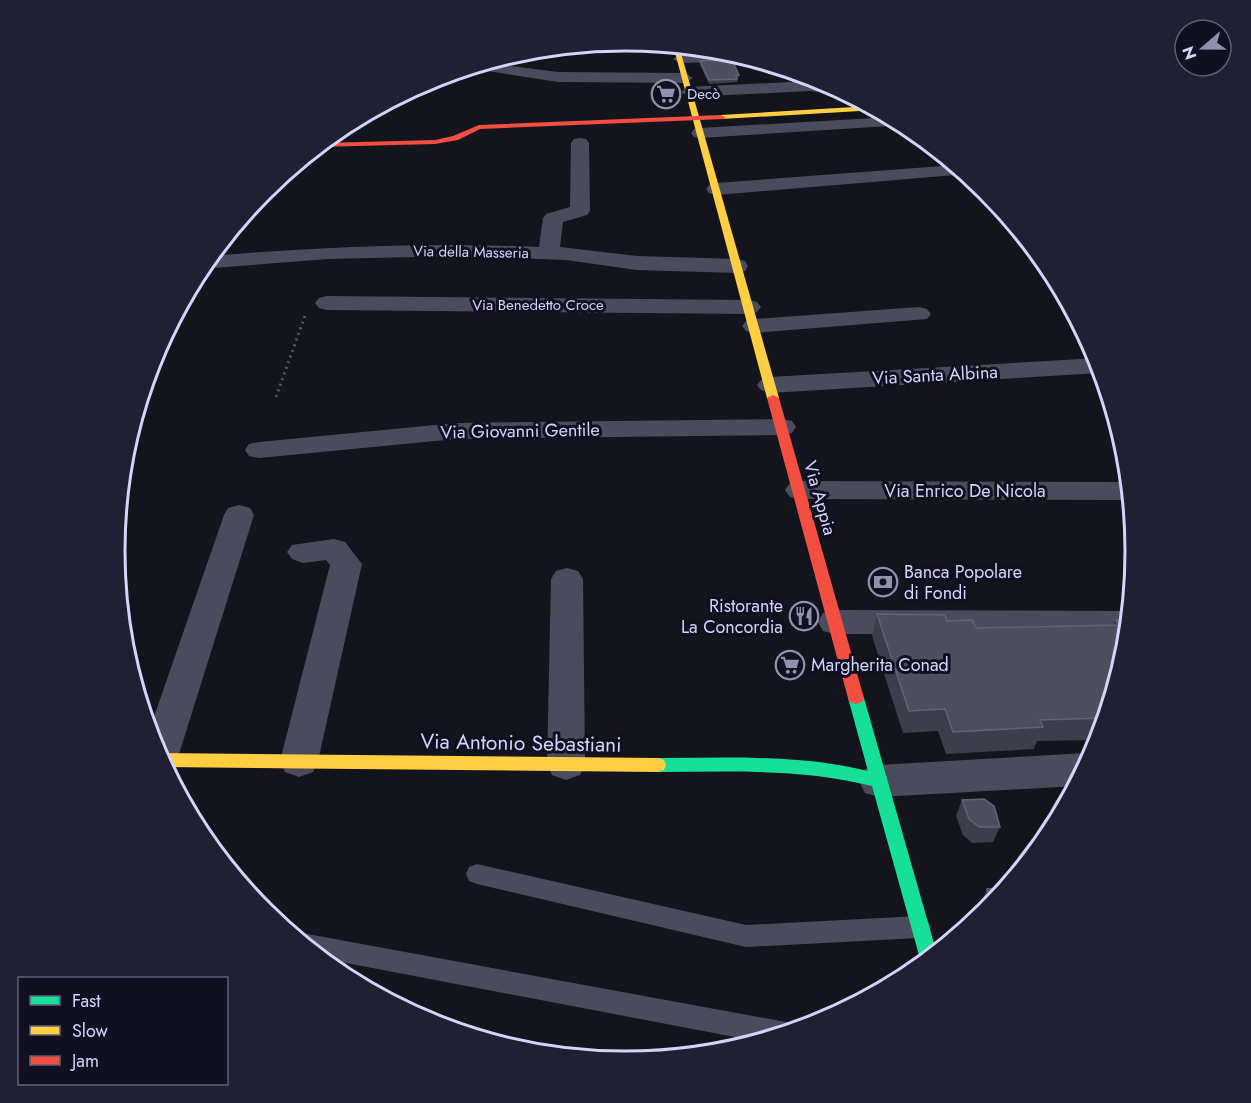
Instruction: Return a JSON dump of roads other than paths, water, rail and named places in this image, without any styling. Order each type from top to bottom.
[{"type":"main road","name":"Via Appia","points":[[679,54],[927,951]]},
{"type":"main road","points":[[334,145],[435,142],[463,136],[470,129],[479,127],[698,125],[860,109]]},
{"type":"main road","name":"Via Antonio Sebastiani","points":[[171,759],[815,767],[846,771],[879,781]]},
{"type":"street","points":[[494,69],[558,77],[687,85],[809,86]]},
{"type":"street","points":[[698,125],[883,122]]},
{"type":"street","points":[[549,253],[553,218],[580,212],[580,143]]},
{"type":"street","points":[[710,168],[733,166]]},
{"type":"street","points":[[716,189],[951,171]]},
{"type":"street","name":"Via della Masseria","points":[[217,262],[340,253],[459,250],[549,253],[638,263],[737,266]]},
{"type":"street","name":"Via Benedetto Croce","points":[[318,306],[751,316],[919,314]]},
{"type":"street","name":"Via Santa Albina","points":[[770,385],[1090,366]]},
{"type":"street","name":"Via Giovanni Gentile","points":[[258,450],[456,431],[782,427]]},
{"type":"street","name":"Via Enrico De Nicola","points":[[800,490],[1122,491]]},
{"type":"street","points":[[164,746],[239,515]]},
{"type":"street","points":[[299,761],[345,564],[334,549],[303,552]]},
{"type":"street","points":[[566,764],[567,579]]},
{"type":"street","points":[[835,621],[1121,623]]},
{"type":"street","points":[[879,781],[1076,770]]},
{"type":"lane","points":[[477,874],[746,936],[920,927]]},
{"type":"lane","points":[[319,947],[768,1031]]},
{"type":"place","name":"Decò","points":[[666,94]]},
{"type":"place","name":"Banca Popolare di Fondi","points":[[883,582]]},
{"type":"place","name":"Ristorante La Concordia","points":[[804,616]]},
{"type":"place","name":"Margherita Conad","points":[[790,665]]}]
